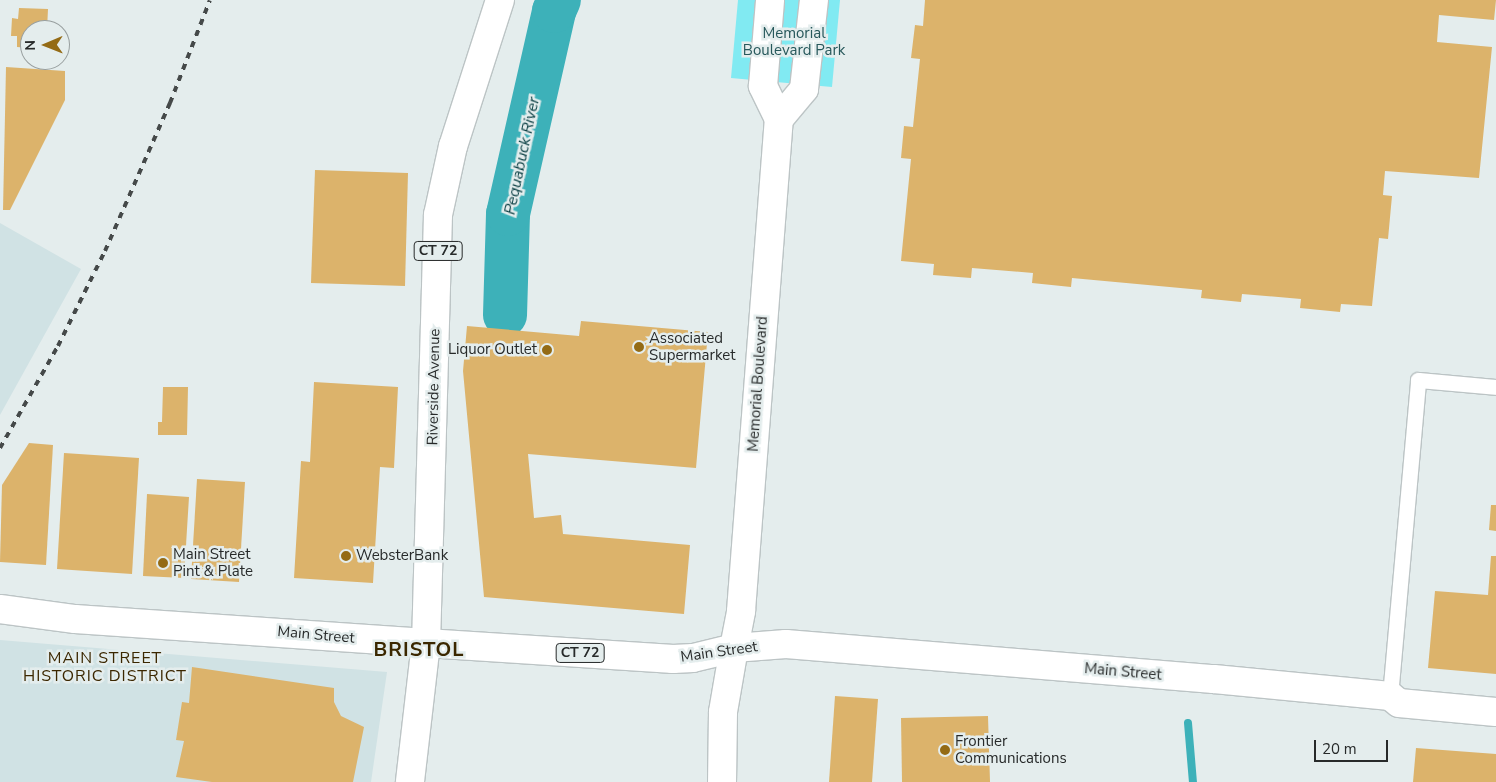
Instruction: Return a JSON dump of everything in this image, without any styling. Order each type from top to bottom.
[{"type":"main road","name":"Riverside Avenue","points":[[410,782],[426,643],[438,215],[453,146],[500,0]]},
{"type":"main road","points":[[770,0],[763,86],[779,119],[804,89],[814,0]]},
{"type":"main road","name":"Memorial Boulevard","points":[[722,782],[723,712],[741,611],[779,119]]},
{"type":"main road","name":"Main Street","points":[[0,609],[75,619],[673,659],[693,658],[734,648],[786,644],[817,646],[1390,696],[1399,703],[1496,712]]},
{"type":"lane","points":[[1390,696],[1418,380],[1496,386]]},
{"type":"shaded area","points":[[0,223],[81,269],[0,415]]},
{"type":"shaded area","points":[[0,640],[387,672],[371,782],[0,782]]},
{"type":"green space","name":"Memorial Boulevard Park","points":[[738,0],[840,0],[832,87],[731,78]]},
{"type":"building","points":[[925,0],[1496,0],[1494,20],[1439,15],[1437,42],[1492,47],[1479,178],[1385,171],[1383,195],[1392,196],[1388,239],[1379,238],[1372,306],[1341,304],[1340,312],[1300,308],[1301,299],[1242,294],[1241,302],[1201,298],[1202,290],[1072,278],[1071,287],[1032,283],[1033,273],[972,268],[971,278],[933,275],[934,264],[901,261],[911,159],[901,158],[904,126],[913,127],[920,59],[911,58],[915,25],[923,26]]},
{"type":"building","points":[[19,8],[48,9],[47,20],[20,20],[20,47],[17,47],[17,36],[11,36],[12,18],[18,19]]},
{"type":"building","points":[[6,67],[20,68],[20,70],[65,71],[65,100],[10,210],[3,210]]},
{"type":"building","points":[[315,170],[408,173],[405,286],[311,283]]},
{"type":"building","points":[[581,321],[708,332],[696,468],[528,454],[534,518],[561,515],[563,534],[690,545],[684,614],[484,597],[463,371],[467,326],[579,336]]},
{"type":"building","points":[[314,382],[398,387],[394,468],[380,467],[373,583],[294,578],[301,461],[310,462]]},
{"type":"building","points":[[163,387],[188,387],[187,435],[158,435],[158,422],[162,422]]},
{"type":"building","points":[[29,443],[53,445],[46,565],[0,562],[2,485]]},
{"type":"building","points":[[64,453],[139,458],[132,574],[57,569]]},
{"type":"building","points":[[197,479],[245,482],[239,582],[191,579]]},
{"type":"building","points":[[147,494],[189,497],[184,578],[143,576]]},
{"type":"building","points":[[1491,505],[1496,505],[1496,531],[1489,530]]},
{"type":"building","points":[[1491,556],[1496,556],[1496,674],[1428,668],[1435,591],[1488,595]]},
{"type":"building","points":[[192,667],[334,688],[334,702],[341,716],[364,727],[353,782],[212,782],[176,777],[184,741],[176,740],[182,702],[189,703]]},
{"type":"building","points":[[835,696],[878,699],[872,782],[829,782]]},
{"type":"building","name":"Frontier Communications","points":[[988,716],[990,782],[902,782],[901,718]]},
{"type":"building","points":[[1416,748],[1496,754],[1496,782],[1413,782]]},
{"type":"waterway","name":"Pequabuck River","points":[[505,315],[508,214],[554,11],[559,0]]},
{"type":"waterway","points":[[1188,723],[1193,782]]},
{"type":"railway","points":[[0,448],[58,346],[105,251],[170,103],[210,0]]},
{"type":"place","name":"Associated Supermarket","points":[[639,347]]},
{"type":"place","name":"Liquor Outlet","points":[[547,350]]},
{"type":"place","name":"WebsterBank","points":[[346,556]]},
{"type":"place","name":"Main Street Pint & Plate","points":[[163,563]]},
{"type":"place","name":"Frontier Communications","points":[[945,750]]},
{"type":"district","name":"BRISTOL","points":[[419,649]]},
{"type":"district","name":"MAIN STREET HISTORIC DISTRICT","points":[[105,667]]}]
